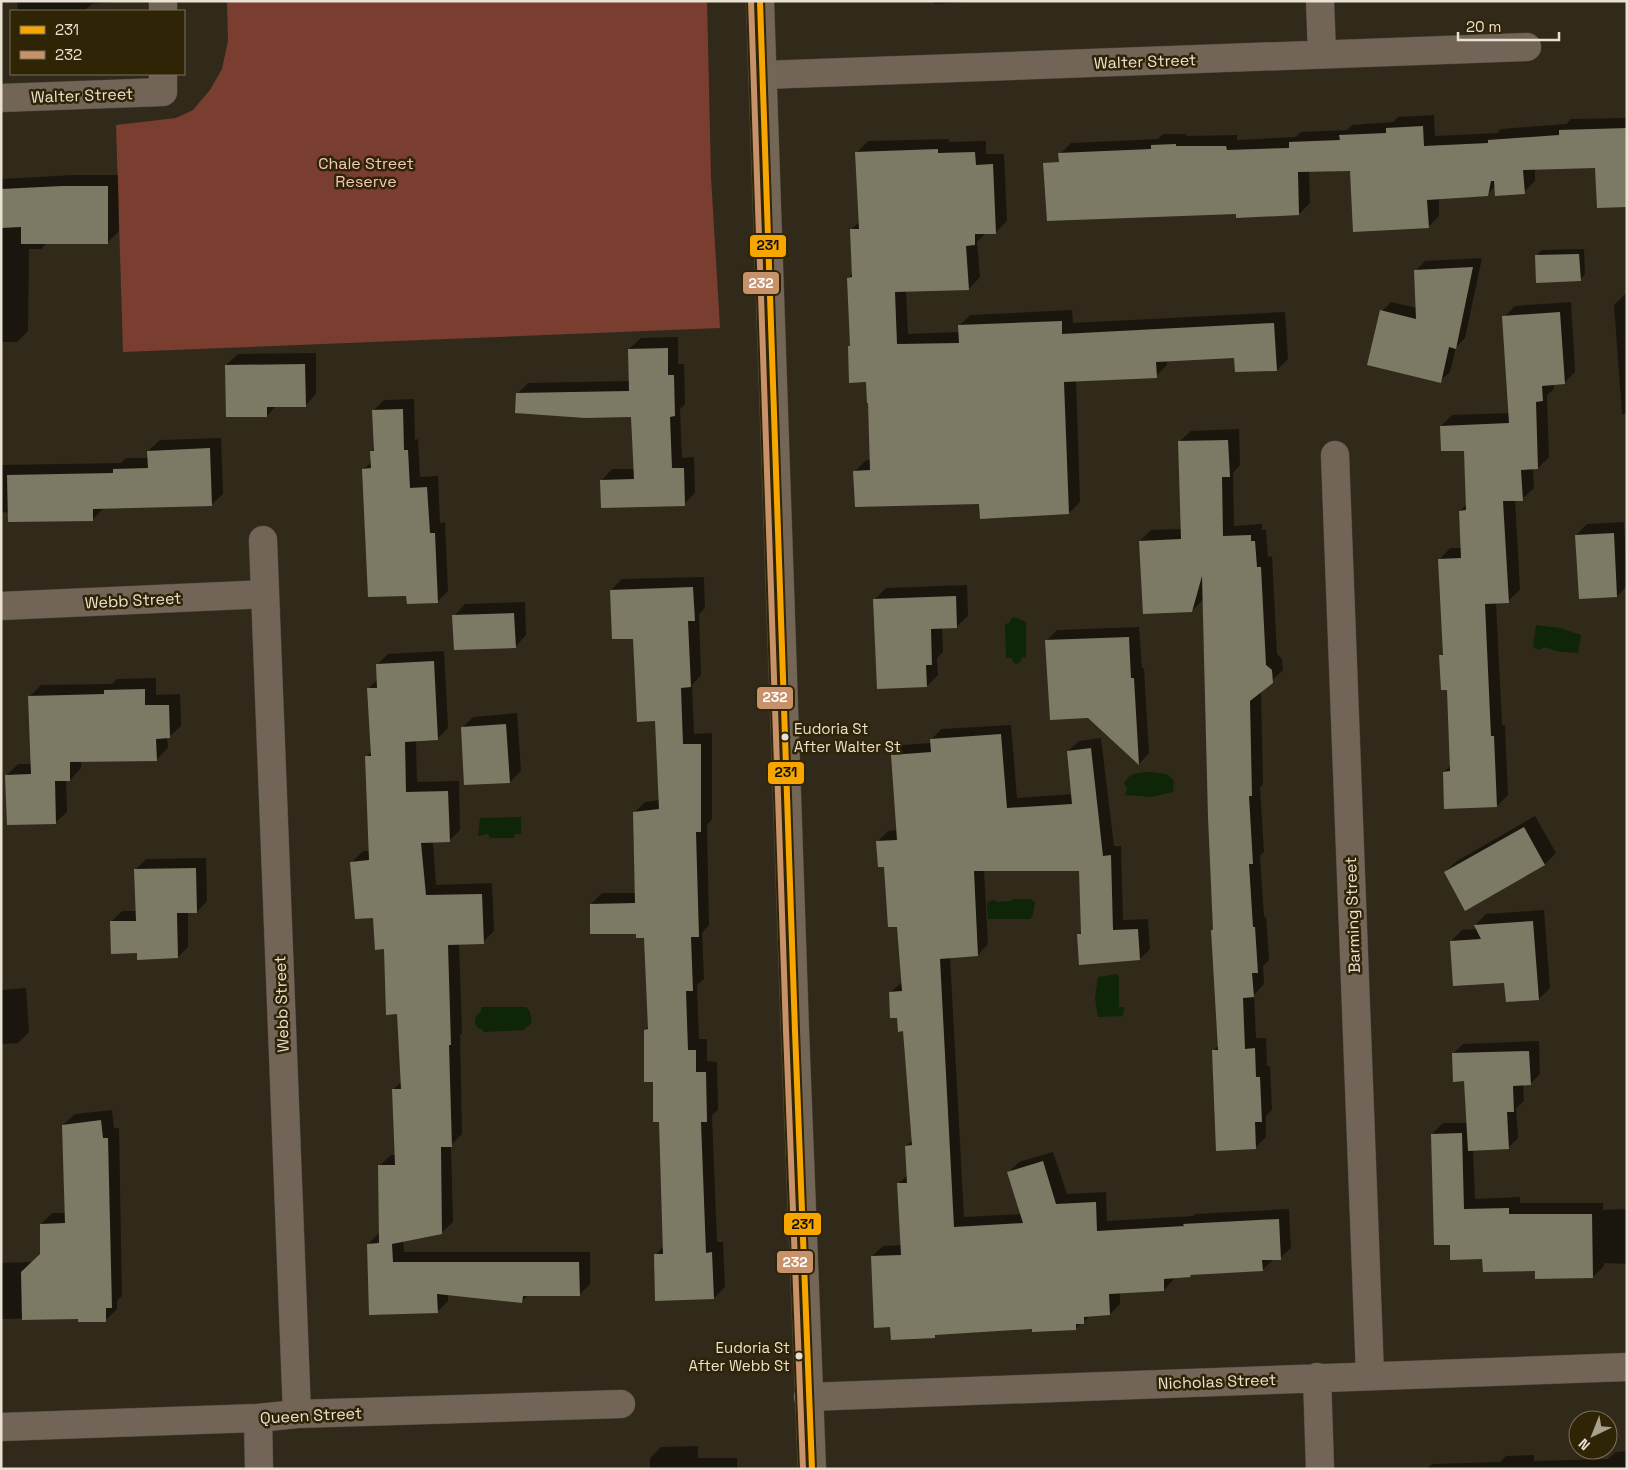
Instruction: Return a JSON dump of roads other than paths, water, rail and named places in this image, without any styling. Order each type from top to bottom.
[{"type":"main road","points":[[760,1],[812,1469]]},
{"type":"street","points":[[1320,1],[1322,54]]},
{"type":"street","name":"Walter Street","points":[[763,75],[1527,47]]},
{"type":"street","name":"Walter Street","points":[[1,98],[163,83]]},
{"type":"street","name":"Barming Street","points":[[1335,455],[1370,1376]]},
{"type":"street","name":"Webb Street","points":[[263,540],[297,1414]]},
{"type":"street","name":"Webb Street","points":[[1,606],[265,594]]},
{"type":"street","name":"Nicholas Street","points":[[808,1397],[1627,1367]]},
{"type":"street","points":[[1316,1377],[1320,1469]]},
{"type":"street","name":"Queen Street","points":[[1,1427],[258,1418],[297,1414],[621,1404]]},
{"type":"street","points":[[258,1418],[259,1469]]},
{"type":"place","name":"Eudoria St After Walter St","points":[[785,737]]},
{"type":"place","name":"Eudoria St After Webb St","points":[[799,1356]]},
{"type":"park label","name":"Chale Street Reserve","points":[[366,172]]}]
